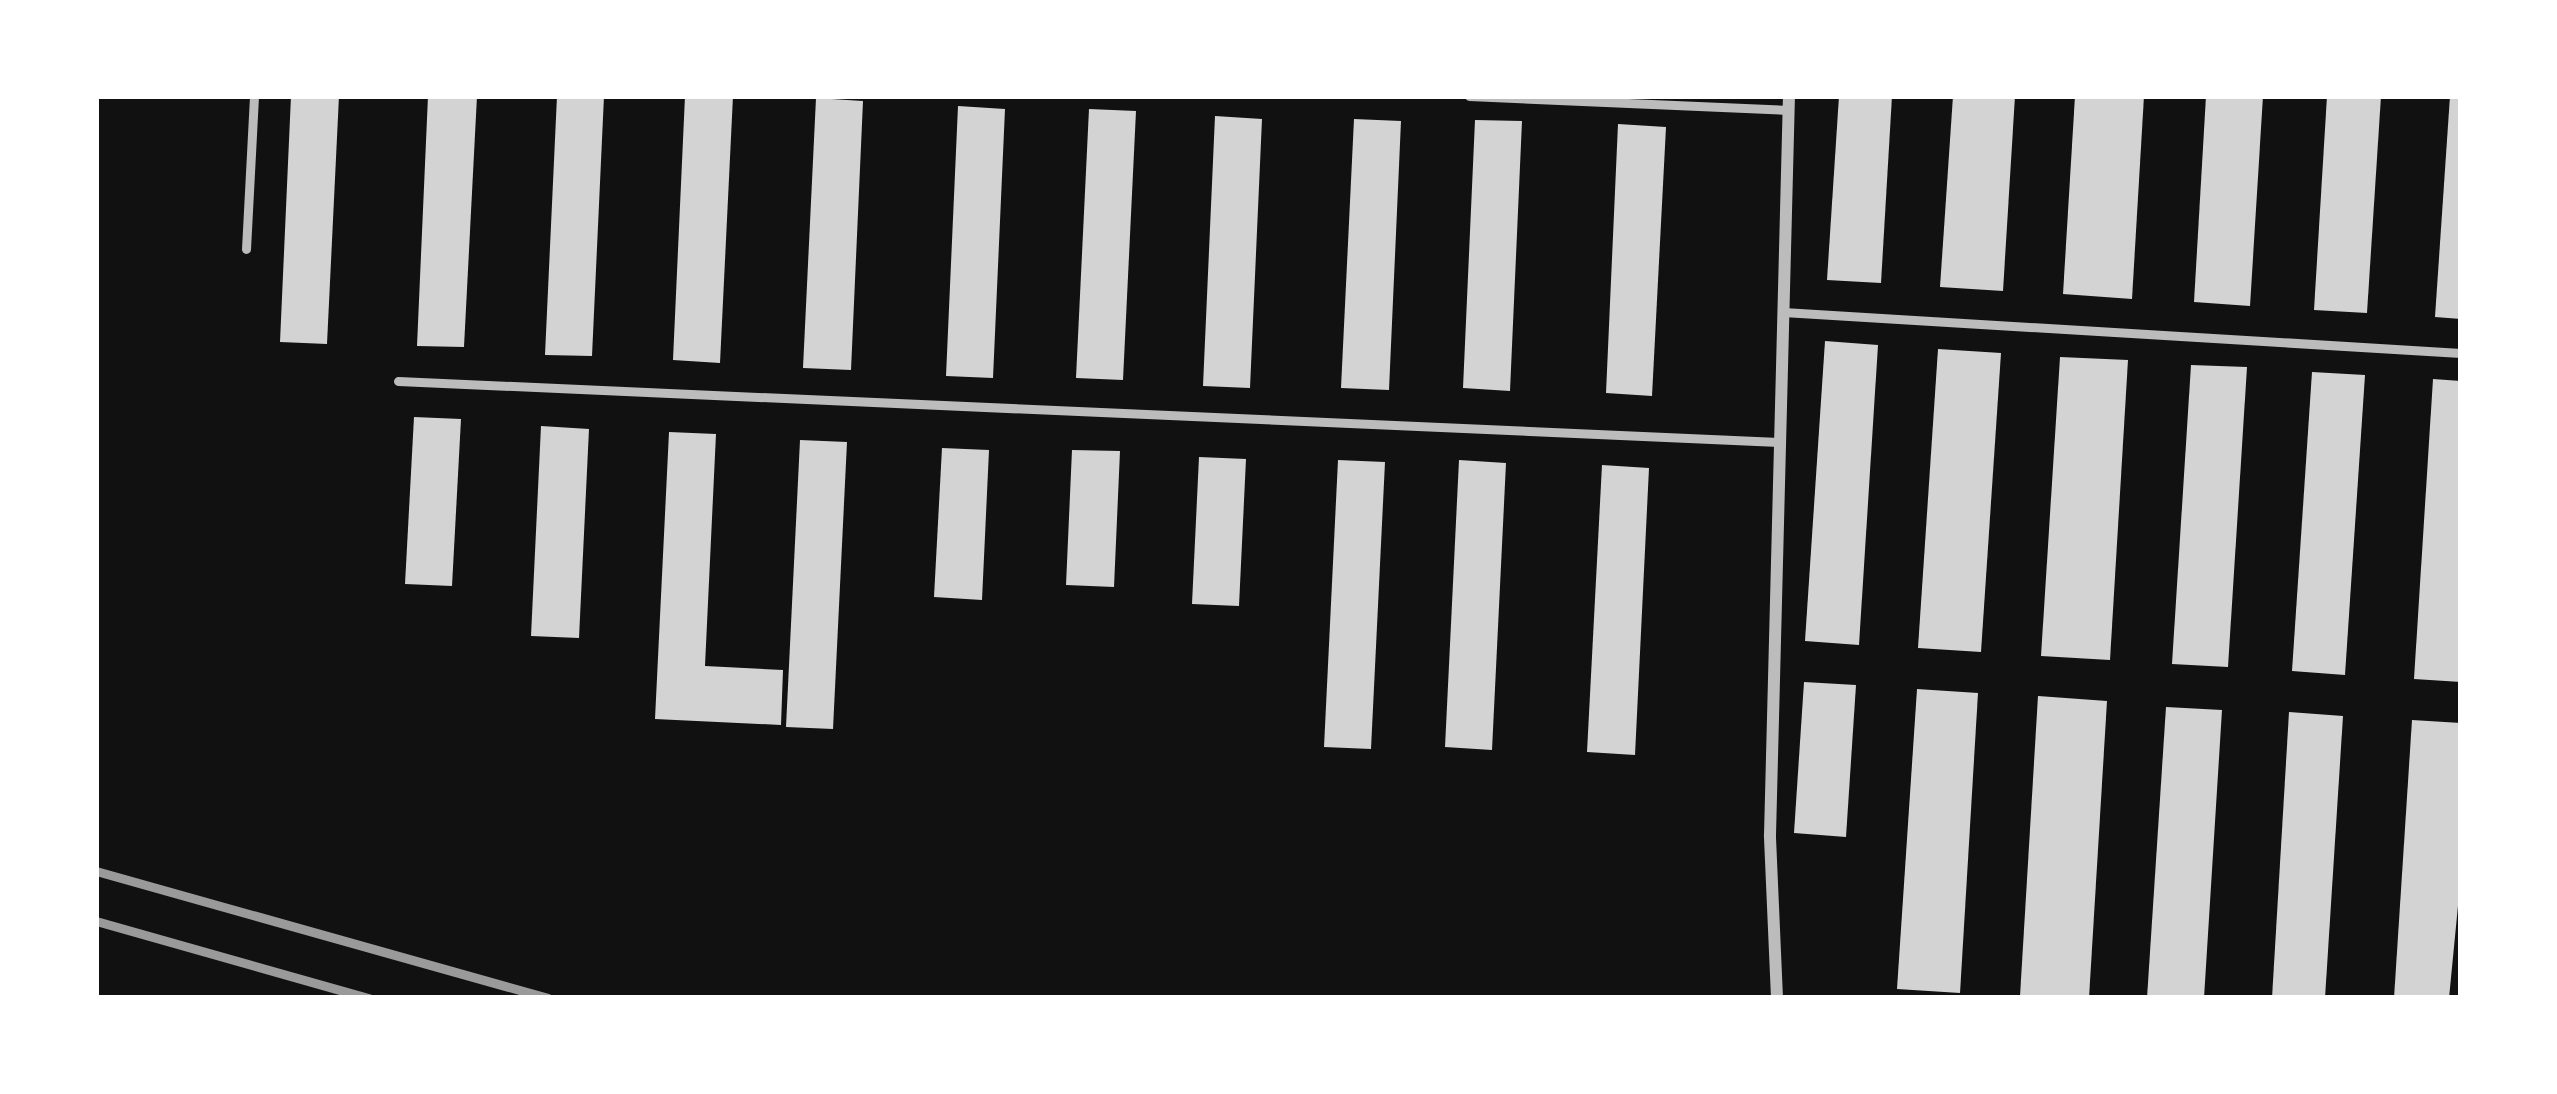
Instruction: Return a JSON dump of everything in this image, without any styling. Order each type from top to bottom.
[{"type":"street","points":[[1777,998],[1770,835],[1789,103]]},
{"type":"lane","points":[[246,249],[254,96]]},
{"type":"lane","points":[[1468,96],[1789,103]]},
{"type":"lane","points":[[1783,312],[2461,352]]},
{"type":"lane","points":[[398,381],[1779,442]]},
{"type":"building","points":[[291,96],[339,96],[327,344],[280,342]]},
{"type":"building","points":[[428,96],[477,96],[464,347],[417,346]]},
{"type":"building","points":[[557,96],[604,96],[592,356],[545,355]]},
{"type":"building","points":[[685,96],[733,96],[720,363],[673,360]]},
{"type":"building","points":[[1839,96],[1892,96],[1881,283],[1827,280]]},
{"type":"building","points":[[1953,96],[2015,96],[2003,291],[1940,287]]},
{"type":"building","points":[[2075,96],[2144,96],[2132,299],[2063,294]]},
{"type":"building","points":[[2206,96],[2263,96],[2250,306],[2194,302]]},
{"type":"building","points":[[2327,96],[2381,96],[2367,313],[2314,310]]},
{"type":"building","points":[[2450,96],[2461,96],[2461,319],[2435,317]]},
{"type":"building","points":[[816,98],[863,101],[851,370],[803,368]]},
{"type":"building","points":[[958,106],[1005,109],[993,378],[946,376]]},
{"type":"building","points":[[1089,109],[1136,111],[1123,380],[1076,378]]},
{"type":"building","points":[[1215,116],[1262,119],[1250,388],[1203,386]]},
{"type":"building","points":[[1354,119],[1401,121],[1389,390],[1341,388]]},
{"type":"building","points":[[1475,120],[1522,121],[1510,391],[1463,388]]},
{"type":"building","points":[[1618,124],[1666,127],[1652,396],[1606,393]]},
{"type":"building","points":[[1825,341],[1878,345],[1859,645],[1805,641]]},
{"type":"building","points":[[1938,349],[2001,353],[1981,652],[1918,648]]},
{"type":"building","points":[[2060,357],[2128,360],[2110,660],[2041,656]]},
{"type":"building","points":[[2191,365],[2247,367],[2228,667],[2172,664]]},
{"type":"building","points":[[2312,372],[2365,375],[2345,675],[2292,671]]},
{"type":"building","points":[[2433,379],[2461,381],[2461,682],[2414,679]]},
{"type":"building","points":[[414,417],[461,419],[452,586],[405,584]]},
{"type":"building","points":[[541,426],[589,429],[579,638],[531,636]]},
{"type":"building","points":[[669,432],[716,434],[705,666],[783,670],[781,725],[655,719]]},
{"type":"building","points":[[800,440],[847,442],[833,729],[786,727]]},
{"type":"building","points":[[942,448],[989,450],[982,600],[934,597]]},
{"type":"building","points":[[1072,450],[1120,451],[1114,587],[1066,585]]},
{"type":"building","points":[[1199,457],[1246,459],[1239,606],[1192,604]]},
{"type":"building","points":[[1338,460],[1385,462],[1371,749],[1324,747]]},
{"type":"building","points":[[1459,460],[1506,463],[1492,750],[1445,747]]},
{"type":"building","points":[[1602,465],[1649,468],[1635,755],[1587,752]]},
{"type":"building","points":[[1804,682],[1856,685],[1846,837],[1794,833]]},
{"type":"building","points":[[1917,689],[1978,693],[1960,993],[1897,989]]},
{"type":"building","points":[[2038,696],[2107,701],[2089,998],[2020,996]]},
{"type":"building","points":[[2166,707],[2222,710],[2204,998],[2147,998]]},
{"type":"building","points":[[2289,712],[2343,716],[2325,998],[2272,998]]},
{"type":"building","points":[[2412,720],[2461,723],[2461,875],[2449,998],[2394,998]]},
{"type":"railway","points":[[96,871],[547,998]]},
{"type":"railway","points":[[96,921],[369,998]]}]
